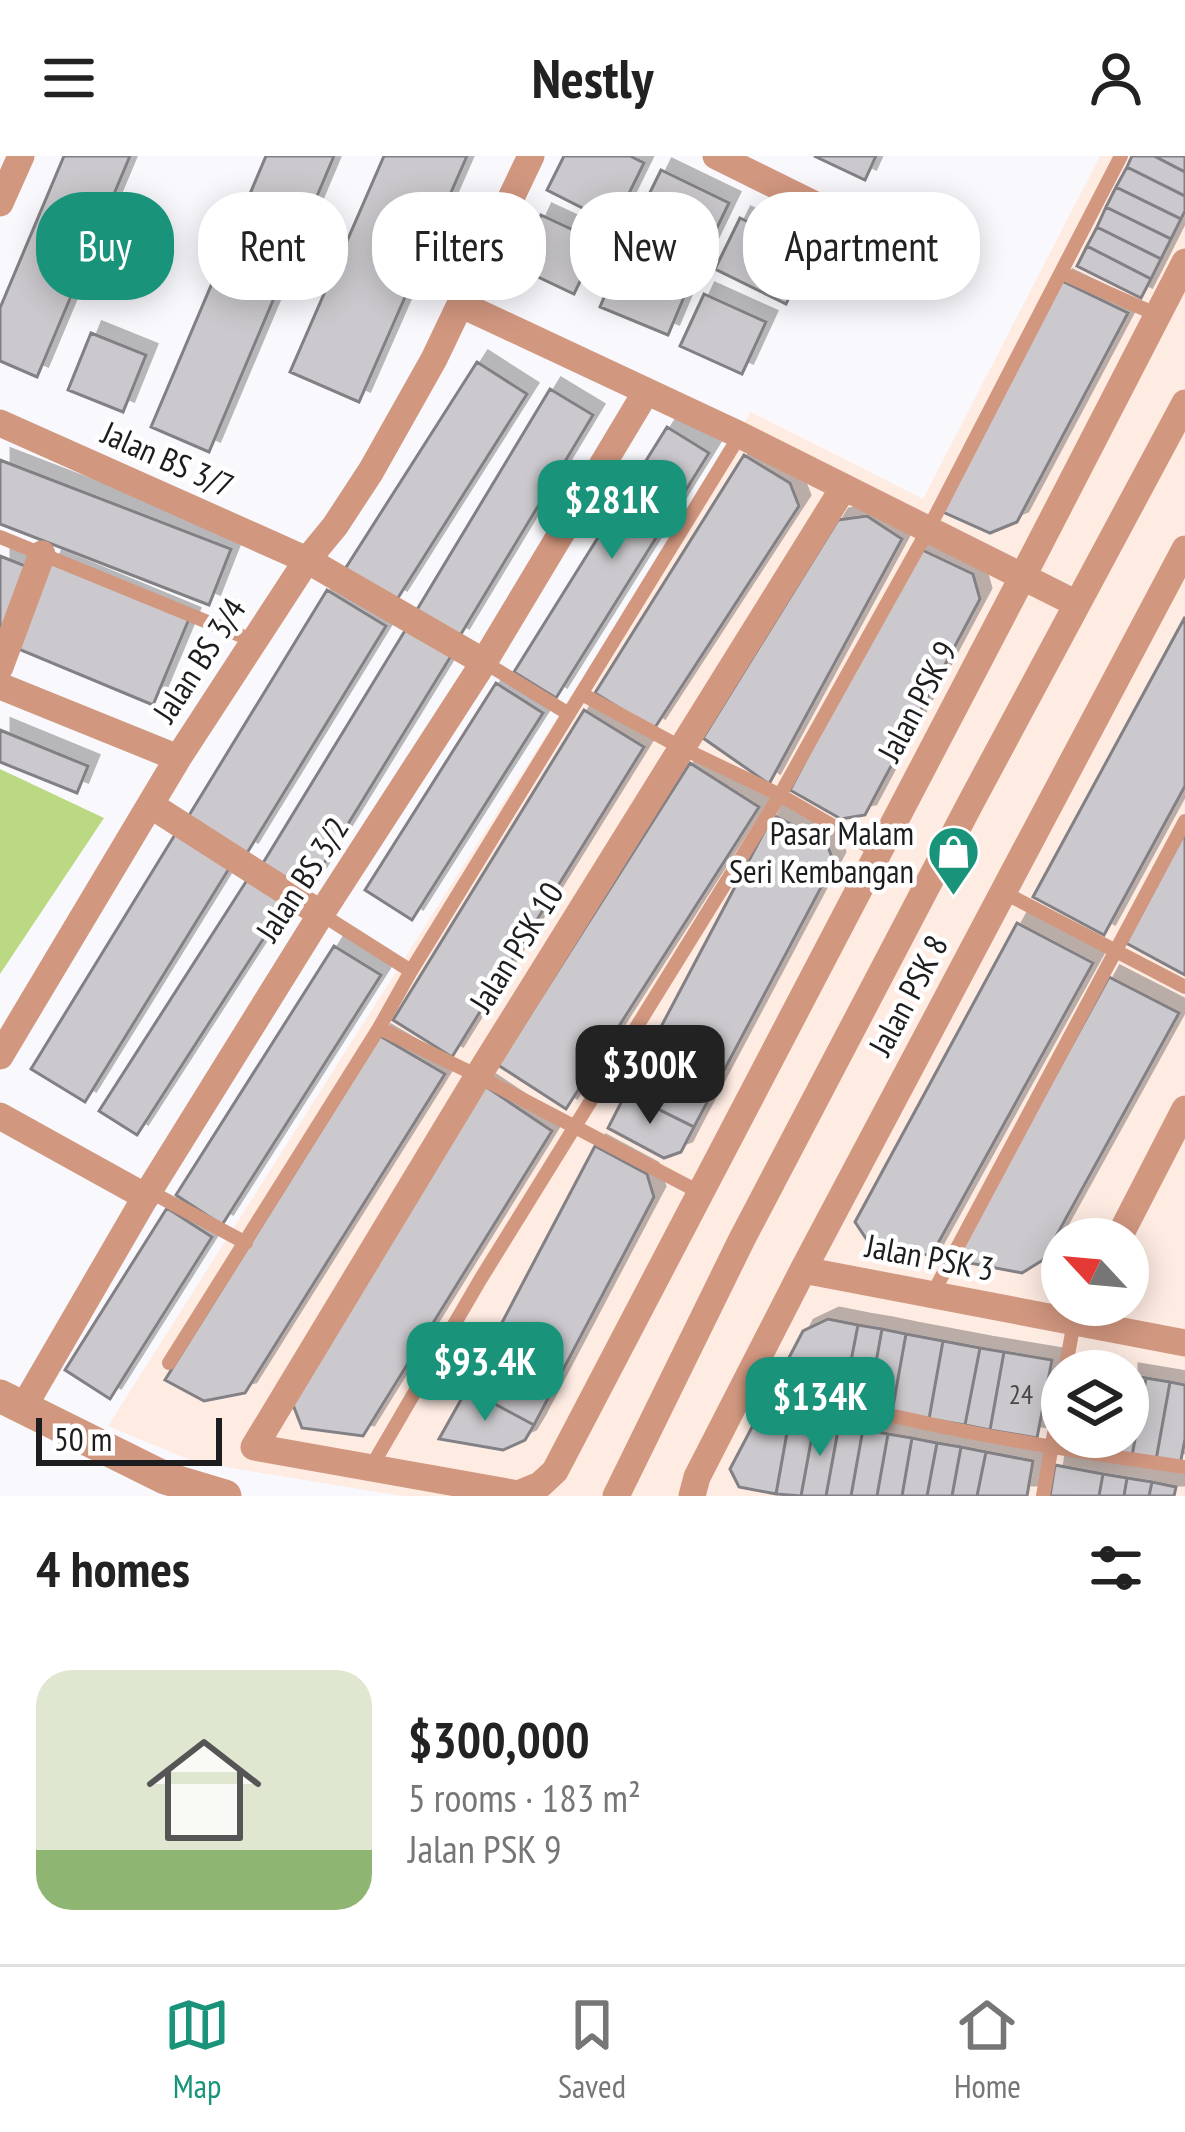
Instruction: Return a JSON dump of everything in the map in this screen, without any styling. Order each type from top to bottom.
[{"type":"street","points":[[0,203],[19,156]]},
{"type":"street","name":"Jalan BS 3/4","points":[[0,1056],[178,758],[371,470],[434,359],[531,156]]},
{"type":"street","points":[[733,160],[793,192]]},
{"type":"street","name":"Jalan PSK 9","points":[[254,1447],[518,1494],[540,1486],[555,1471],[1185,262]]},
{"type":"street","points":[[460,304],[740,435],[1077,604]]},
{"type":"street","name":"Jalan BS 3/2","points":[[11,1402],[484,662],[646,392]]},
{"type":"street","points":[[616,1496],[742,1239],[1185,403]]},
{"type":"street","name":"Jalan BS 3/7","points":[[0,423],[307,560],[484,662]]},
{"type":"street","name":"Jalan PSK 10","points":[[254,1447],[844,487]]},
{"type":"street","points":[[0,667],[42,554]]},
{"type":"street","name":"Jalan PSK 8","points":[[695,1487],[803,1270],[1182,562]]},
{"type":"street","points":[[0,686],[178,758]]},
{"type":"street","points":[[152,806],[321,914]]},
{"type":"street","points":[[1129,1218],[1185,1109]]},
{"type":"street","points":[[0,1117],[147,1194]]},
{"type":"street","name":"Jalan PSK 3","points":[[803,1270],[1041,1309]]},
{"type":"street","name":"Jalan PSK 3","points":[[1123,1326],[1185,1343]]},
{"type":"street","points":[[11,1402],[160,1487],[225,1496]]},
{"type":"lane","points":[[370,1469],[574,1125],[780,795],[928,528],[1121,156]]},
{"type":"lane","points":[[1062,273],[1157,315]]},
{"type":"lane","points":[[169,1363],[740,435]]},
{"type":"lane","points":[[0,537],[254,641]]},
{"type":"lane","points":[[484,662],[569,714]]},
{"type":"lane","points":[[582,694],[780,795],[878,852]]},
{"type":"lane","points":[[933,1293],[1185,821]]},
{"type":"lane","points":[[1003,892],[1185,986]]},
{"type":"lane","points":[[321,914],[411,971]]},
{"type":"lane","points":[[379,1028],[699,1192]]},
{"type":"lane","points":[[147,1194],[246,1243]]},
{"type":"lane","points":[[739,1395],[820,1402],[1041,1447]]},
{"type":"lane","points":[[1043,1496],[1049,1458]]},
{"type":"lane","points":[[1118,1458],[1185,1467]]},
{"type":"shaded area","points":[[1100,156],[1185,156],[1185,1496],[402,1496],[195,1462],[108,1426],[751,412],[923,499]]},
{"type":"green space","points":[[0,769],[104,818],[0,974]]},
{"type":"building","points":[[64,156],[130,156],[115,192],[49,192]]},
{"type":"building","points":[[266,156],[334,156],[319,192],[251,192]]},
{"type":"building","points":[[384,156],[467,156],[451,192],[372,192],[372,300],[404,300],[359,402],[290,372],[321,300],[348,300],[348,239]]},
{"type":"building","points":[[564,156],[630,156],[644,163],[630,192],[570,192],[570,202],[547,190]]},
{"type":"building","points":[[814,156],[876,156],[865,180]]},
{"type":"building","points":[[1132,156],[1154,156],[1185,172],[1185,196],[1127,167]]},
{"type":"building","points":[[1154,156],[1185,156],[1185,172]]},
{"type":"building","points":[[1127,167],[1185,196],[1181,219],[1116,187]]},
{"type":"building","points":[[661,170],[706,192],[650,192]]},
{"type":"building","points":[[1116,187],[1181,219],[1171,239],[1106,207]]},
{"type":"building","points":[[719,198],[729,203],[719,224]]},
{"type":"building","points":[[1106,207],[1171,239],[1161,259],[1097,227]]},
{"type":"building","points":[[546,217],[570,228],[570,292],[546,281]]},
{"type":"building","points":[[743,219],[743,283],[719,271],[719,261]]},
{"type":"building","points":[[36,222],[36,300],[69,300],[37,377],[0,361],[0,308]]},
{"type":"building","points":[[1097,227],[1161,259],[1151,279],[1087,246]]},
{"type":"building","points":[[1087,246],[1151,279],[1141,298],[1077,266]]},
{"type":"building","points":[[1062,281],[1128,313],[1017,522],[990,533],[943,512]]},
{"type":"building","points":[[205,300],[273,300],[209,452],[151,427]]},
{"type":"building","points":[[603,300],[683,300],[668,335],[600,307]]},
{"type":"building","points":[[701,300],[717,300],[766,322],[742,374],[680,346]]},
{"type":"building","points":[[91,333],[146,355],[123,412],[68,390]]},
{"type":"building","points":[[477,362],[527,394],[396,601],[345,569]]},
{"type":"building","points":[[550,389],[593,415],[458,639],[415,613]]},
{"type":"building","points":[[667,427],[709,453],[556,698],[514,672]]},
{"type":"building","points":[[744,455],[790,483],[799,506],[654,729],[595,693]]},
{"type":"building","points":[[0,460],[231,549],[209,605],[0,524]]},
{"type":"building","points":[[867,516],[902,539],[769,784],[703,738],[838,520]]},
{"type":"building","points":[[918,548],[973,574],[980,599],[865,815],[841,819],[790,790]]},
{"type":"building","points":[[0,556],[28,567],[0,637]]},
{"type":"building","points":[[51,562],[189,619],[153,705],[16,648]]},
{"type":"building","points":[[327,590],[386,626],[247,853],[188,817]]},
{"type":"building","points":[[1185,617],[1185,786],[1104,935],[1033,897]]},
{"type":"building","points":[[406,629],[451,656],[307,891],[263,863]]},
{"type":"building","points":[[496,683],[543,713],[412,920],[365,890]]},
{"type":"building","points":[[584,710],[644,747],[452,1057],[393,1020]]},
{"type":"building","points":[[0,730],[88,766],[77,793],[0,762]]},
{"type":"building","points":[[690,763],[759,807],[566,1109],[498,1065]]},
{"type":"building","points":[[773,815],[826,841],[834,863],[694,1127],[626,1093]]},
{"type":"building","points":[[1185,832],[1185,975],[1126,943]]},
{"type":"building","points":[[176,833],[230,867],[85,1102],[31,1069]]},
{"type":"building","points":[[249,877],[287,902],[137,1135],[99,1111]]},
{"type":"building","points":[[1017,923],[1093,963],[931,1256],[867,1240],[855,1222]]},
{"type":"building","points":[[334,946],[381,975],[222,1225],[176,1195]]},
{"type":"building","points":[[1109,977],[1179,1013],[1066,1218],[1041,1218],[1041,1261],[1022,1273],[954,1260]]},
{"type":"building","points":[[380,1036],[445,1074],[245,1393],[204,1401],[165,1380]]},
{"type":"building","points":[[485,1086],[552,1131],[363,1436],[302,1428],[290,1397]]},
{"type":"building","points":[[626,1093],[694,1127],[681,1152],[664,1158],[608,1128]]},
{"type":"building","points":[[595,1146],[647,1174],[654,1197],[534,1425],[467,1389]]},
{"type":"building","points":[[167,1208],[212,1237],[110,1399],[65,1370]]},
{"type":"building","points":[[828,1319],[858,1325],[843,1402],[772,1390],[803,1331]]},
{"type":"building","points":[[858,1325],[882,1329],[868,1407],[843,1402]]},
{"type":"building","points":[[882,1329],[906,1334],[892,1412],[868,1407]]},
{"type":"building","points":[[906,1334],[943,1341],[929,1419],[892,1412]]},
{"type":"building","points":[[943,1341],[980,1348],[965,1425],[929,1419]]},
{"type":"building","points":[[980,1348],[1004,1352],[990,1430],[965,1425]]},
{"type":"building","points":[[1004,1352],[1041,1358],[1037,1438],[990,1430]]},
{"type":"building","points":[[1149,1378],[1170,1382],[1156,1460],[1144,1458],[1149,1458]]},
{"type":"building","points":[[1170,1382],[1185,1385],[1180,1465],[1156,1460]]},
{"type":"building","points":[[467,1389],[534,1425],[525,1440],[503,1450],[439,1439]]},
{"type":"building","points":[[761,1410],[790,1416],[776,1494],[739,1487],[730,1469]]},
{"type":"building","points":[[790,1416],[815,1420],[801,1496],[776,1494]]},
{"type":"building","points":[[815,1420],[839,1425],[826,1496],[801,1496]]},
{"type":"building","points":[[839,1425],[863,1429],[851,1496],[826,1496]]},
{"type":"building","points":[[863,1429],[888,1434],[877,1496],[851,1496]]},
{"type":"building","points":[[888,1434],[912,1438],[902,1496],[877,1496]]},
{"type":"building","points":[[912,1438],[937,1443],[927,1496],[902,1496]]},
{"type":"building","points":[[937,1443],[961,1447],[952,1496],[927,1496]]},
{"type":"building","points":[[961,1447],[986,1452],[977,1496],[952,1496]]},
{"type":"building","points":[[986,1452],[1033,1461],[1027,1496],[977,1496]]},
{"type":"building","points":[[1055,1465],[1103,1474],[1099,1496],[1050,1496]]},
{"type":"building","points":[[1103,1474],[1127,1478],[1124,1496],[1099,1496]]},
{"type":"building","points":[[1127,1478],[1152,1482],[1149,1496],[1124,1496]]},
{"type":"building","points":[[1152,1482],[1176,1487],[1174,1496],[1149,1496]]},
{"type":"place","name":"Pasar Malam Seri Kembangan","points":[[953,898]]}]
